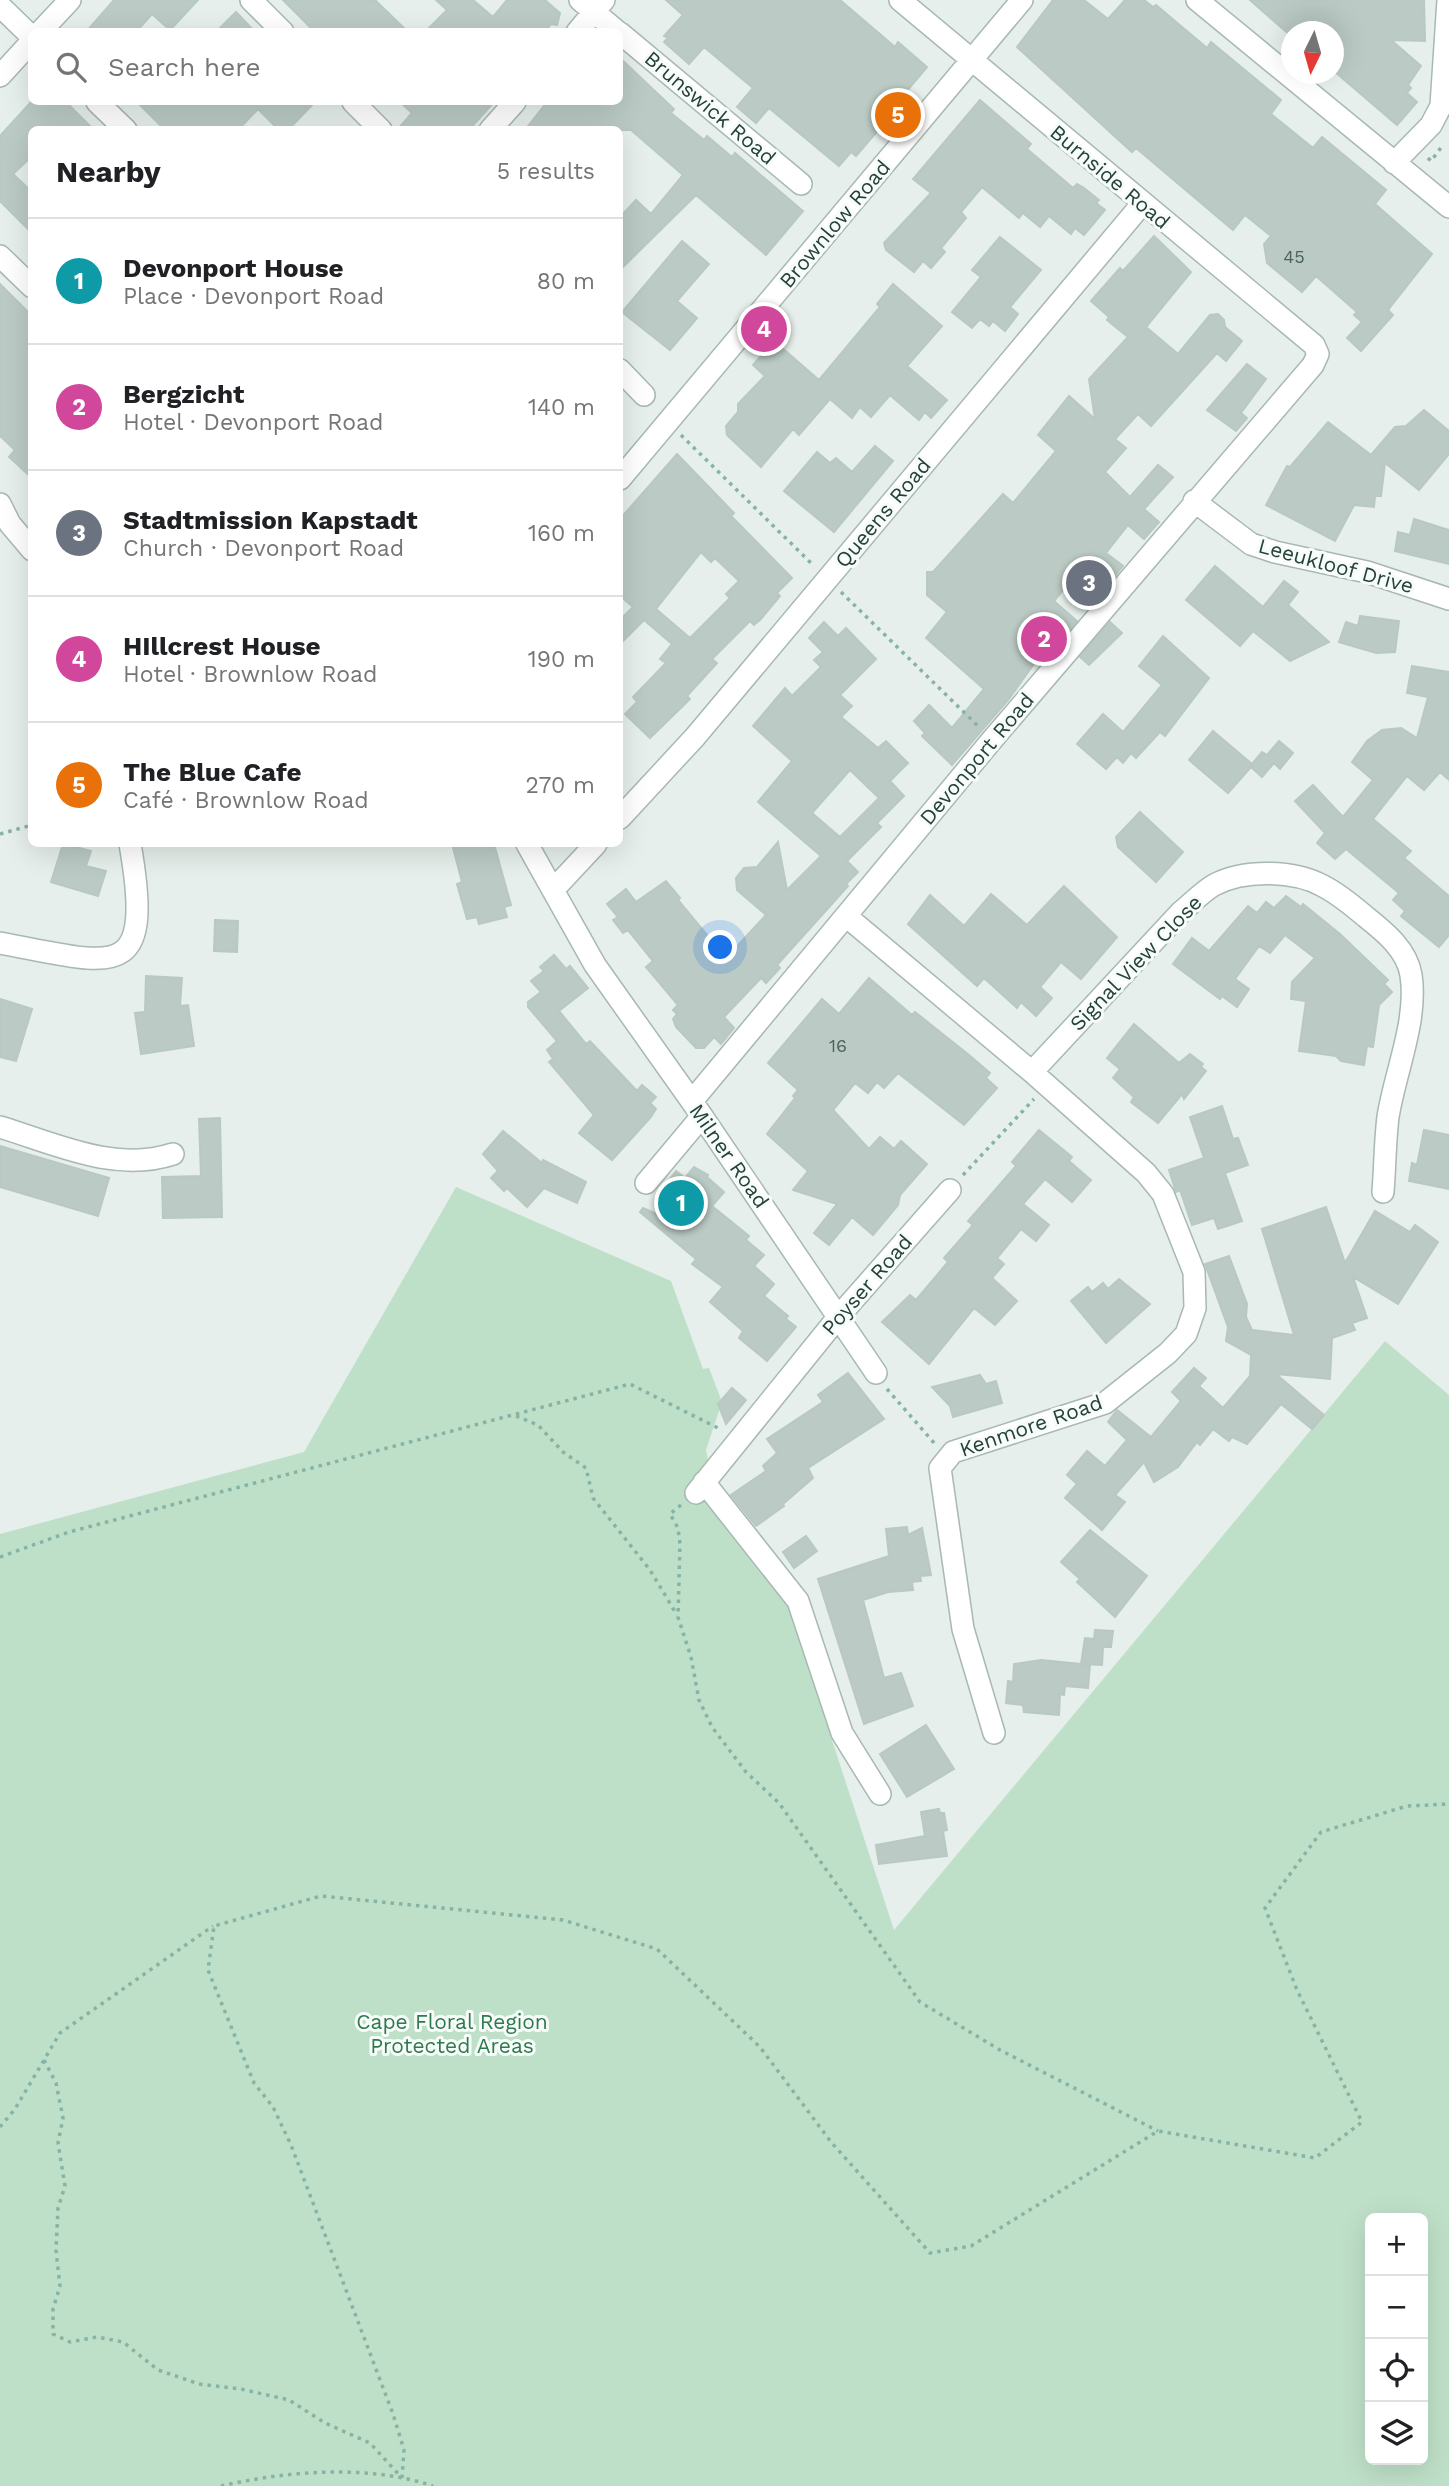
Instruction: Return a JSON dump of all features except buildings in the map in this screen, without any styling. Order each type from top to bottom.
[{"type":"street","points":[[44,28],[70,0]]},
{"type":"street","points":[[251,0],[278,28]]},
{"type":"street","name":"Burnside Road","points":[[900,0],[1314,345],[1318,354]]},
{"type":"street","name":"Brownlow Road","points":[[623,475],[1022,0]]},
{"type":"street","points":[[1197,0],[1449,208]]},
{"type":"street","points":[[1394,163],[1431,125],[1441,106],[1448,0]]},
{"type":"street","points":[[579,28],[593,4]]},
{"type":"street","name":"Brunswick Road","points":[[593,4],[615,28]]},
{"type":"street","points":[[0,6],[28,35]]},
{"type":"street","name":"Brunswick Road","points":[[623,35],[800,184]]},
{"type":"street","points":[[0,76],[28,44]]},
{"type":"street","points":[[100,105],[122,126]]},
{"type":"street","points":[[356,105],[377,126]]},
{"type":"street","points":[[494,126],[512,105]]},
{"type":"street","name":"Queens Road","points":[[623,815],[695,737],[1142,204]]},
{"type":"street","points":[[0,256],[28,283]]},
{"type":"street","name":"Devonport Road","points":[[646,1183],[697,1109],[846,916],[1194,501],[1313,365],[1318,354]]},
{"type":"street","points":[[623,373],[644,395]]},
{"type":"street","name":"Leeukloof Drive","points":[[1194,501],[1251,544],[1275,552],[1367,572],[1449,599]]},
{"type":"street","points":[[0,505],[23,528]]},
{"type":"street","points":[[0,943],[94,960],[120,955],[131,943],[138,926],[139,895],[131,847]]},
{"type":"street","name":"Milner Road","points":[[529,847],[595,965],[697,1109],[876,1373]]},
{"type":"street","points":[[552,890],[593,847]]},
{"type":"street","name":"Signal View Close","points":[[1039,1079],[1181,912],[1204,892],[1225,880],[1245,876],[1292,876],[1312,881],[1332,890],[1381,928],[1398,947],[1410,969],[1410,1011],[1388,1116],[1383,1192]]},
{"type":"street","name":"Kenmore Road","points":[[846,916],[1039,1079],[1157,1184],[1194,1272],[1196,1298],[1192,1319],[1177,1345],[1098,1407],[947,1456],[939,1474],[963,1629],[994,1733]]},
{"type":"street","points":[[0,1127],[102,1158],[141,1161],[173,1154]]},
{"type":"street","name":"Poyser Road","points":[[700,1487],[839,1316],[950,1190]]},
{"type":"street","points":[[700,1487],[798,1601],[842,1733],[880,1794]]},
{"type":"path","points":[[1431,161],[1449,138]]},
{"type":"path","points":[[0,834],[28,826]]},
{"type":"path","points":[[950,1190],[1039,1079]]},
{"type":"path","points":[[876,1373],[897,1403],[947,1456]]},
{"type":"path","points":[[0,1557],[69,1532],[630,1384],[740,1439]]},
{"type":"path","points":[[514,1415],[538,1425],[563,1452],[586,1468],[593,1498],[650,1570],[678,1617],[691,1657],[699,1700],[712,1727],[746,1772],[779,1803],[920,2002],[1000,2050],[1158,2131],[1315,2158],[1362,2122],[1297,1990],[1265,1908],[1321,1832],[1407,1806],[1449,1804]]},
{"type":"path","points":[[678,1617],[680,1544],[678,1528],[670,1514],[700,1487]]},
{"type":"path","points":[[0,2127],[15,2109],[60,2033],[214,1926],[321,1896],[564,1920],[657,1949],[760,2047],[831,2142],[930,2253],[971,2246],[1158,2131]]},
{"type":"path","points":[[214,1926],[208,1970],[254,2083],[273,2107],[312,2200],[393,2414],[404,2450],[402,2478]]},
{"type":"path","points":[[44,2060],[56,2084],[63,2118],[58,2143],[65,2186],[58,2208],[56,2251],[60,2286],[53,2309],[53,2334],[70,2342],[97,2337],[123,2342],[158,2370],[199,2384],[241,2389],[289,2400],[325,2423],[370,2442],[402,2478]]},
{"type":"path","points":[[221,2486],[311,2472],[402,2478],[433,2486]]},
{"type":"green space","name":"Cape Floral Region Protected Areas","points":[[456,1187],[671,1281],[703,1369],[709,1368],[722,1402],[706,1450],[716,1500],[782,1587],[894,1930],[1385,1341],[1449,1395],[1449,2486],[0,2486],[0,1534],[304,1452]]},
{"type":"place","name":"The Blue Cafe","points":[[898,115]]},
{"type":"place","name":"HIllcrest House","points":[[764,329]]},
{"type":"place","name":"Stadtmission Kapstadt","points":[[1089,583]]},
{"type":"place","name":"Bergzicht","points":[[1044,639]]},
{"type":"place","name":"Devonport House","points":[[681,1203]]}]
